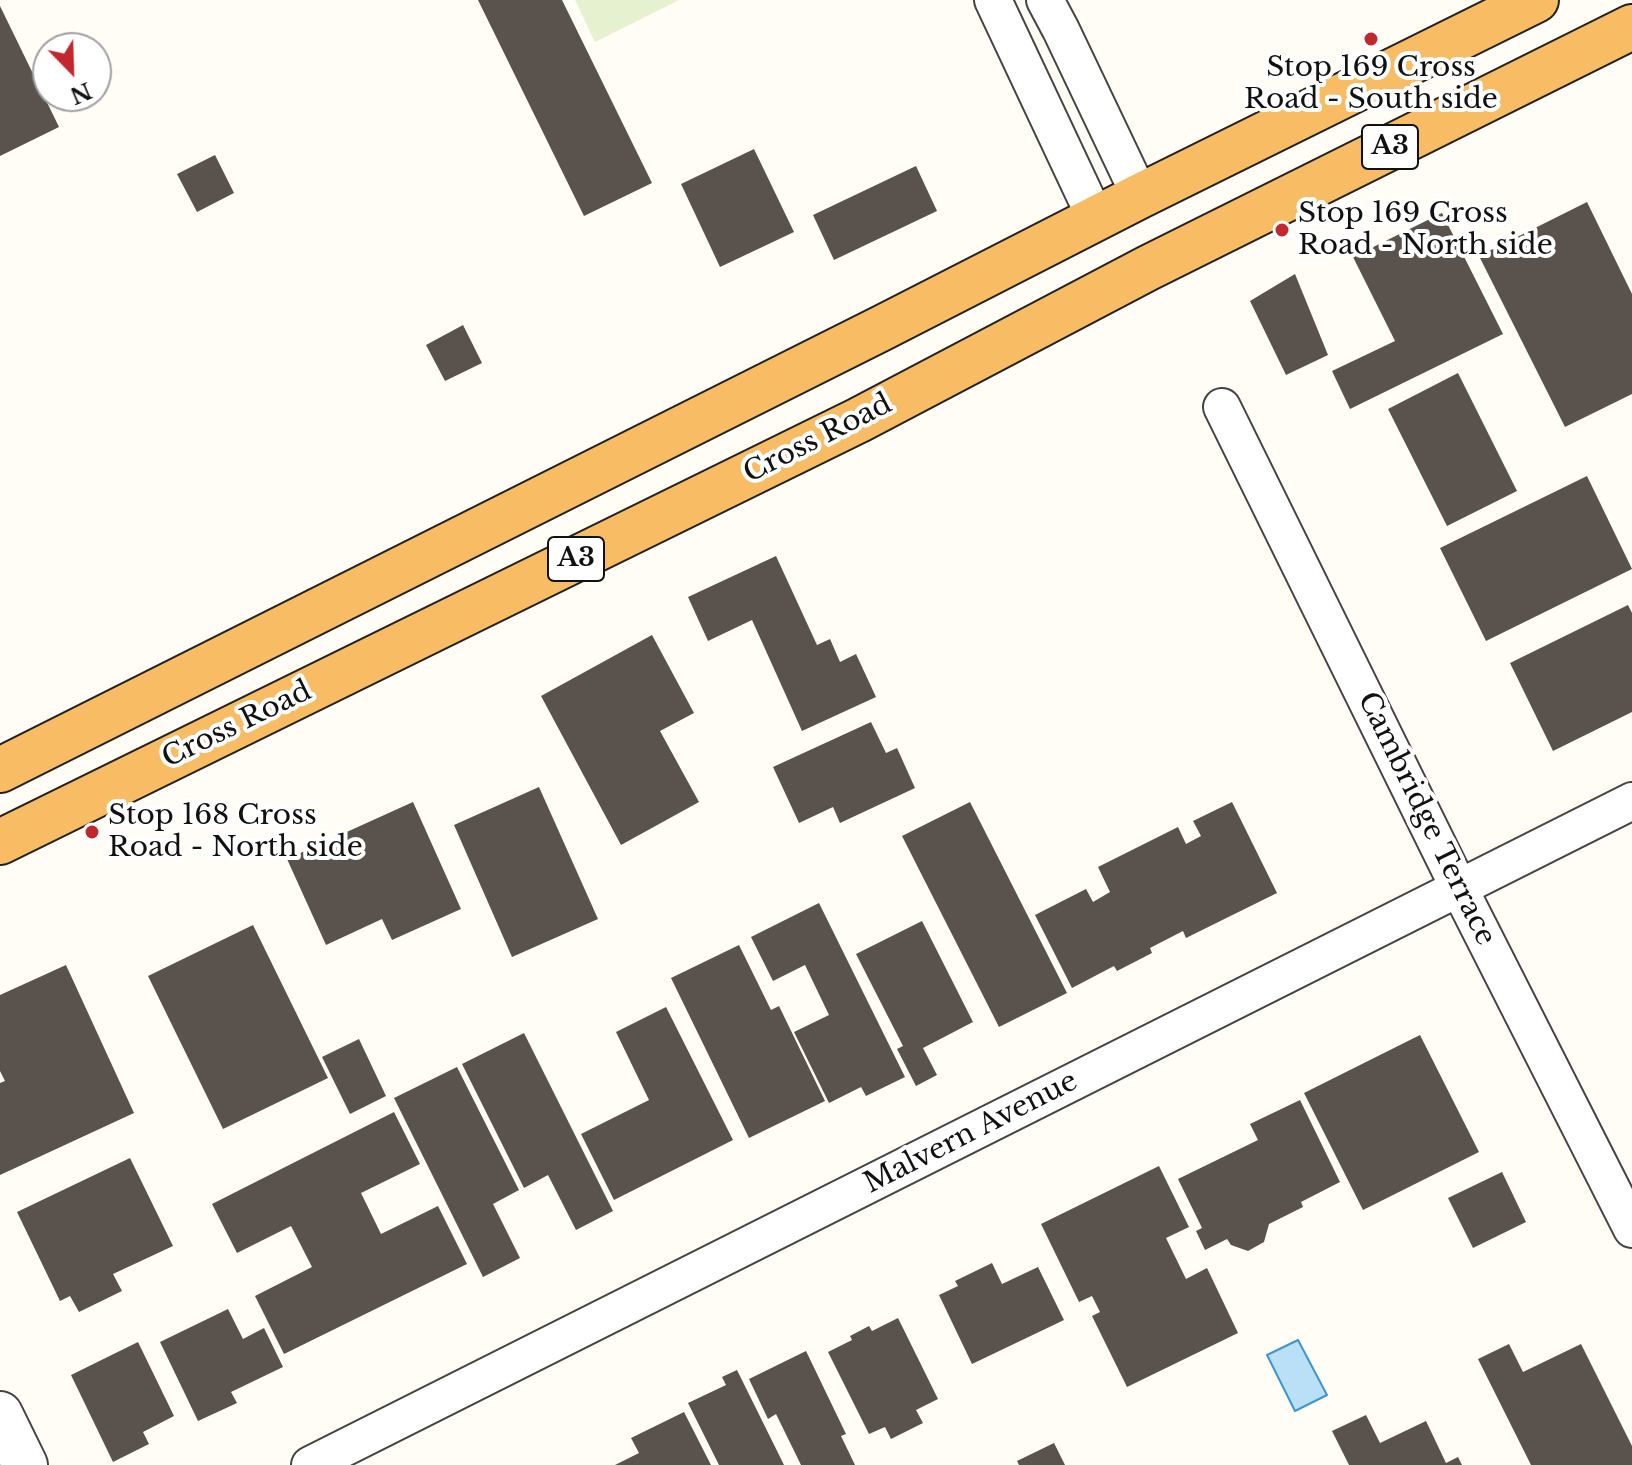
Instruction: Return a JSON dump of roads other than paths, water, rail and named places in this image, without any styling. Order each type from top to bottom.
[{"type":"highway","name":"A3","points":[[0,770],[1536,0]]},
{"type":"highway","name":"Cross Road","points":[[0,842],[859,420],[1148,268],[1632,27]]},
{"type":"highway","points":[[1140,196],[1148,268]]},
{"type":"highway","points":[[1096,219],[1148,268]]},
{"type":"street","points":[[993,0],[1096,219]]},
{"type":"street","points":[[1045,0],[1140,196]]},
{"type":"street","name":"Cambridge Terrace","points":[[1222,407],[1459,888],[1632,1229]]},
{"type":"street","name":"Malvern Avenue","points":[[310,1465],[1632,801]]},
{"type":"street","points":[[0,1414],[25,1465]]},
{"type":"water","points":[[1298,1340],[1327,1395],[1295,1411],[1267,1355]]},
{"type":"place","name":"Stop 169 Cross Road - South side","points":[[1371,39]]},
{"type":"place","name":"Stop 169 Cross Road - North side","points":[[1282,230]]},
{"type":"place","name":"Stop 168 Cross Road - North side","points":[[92,832]]}]
